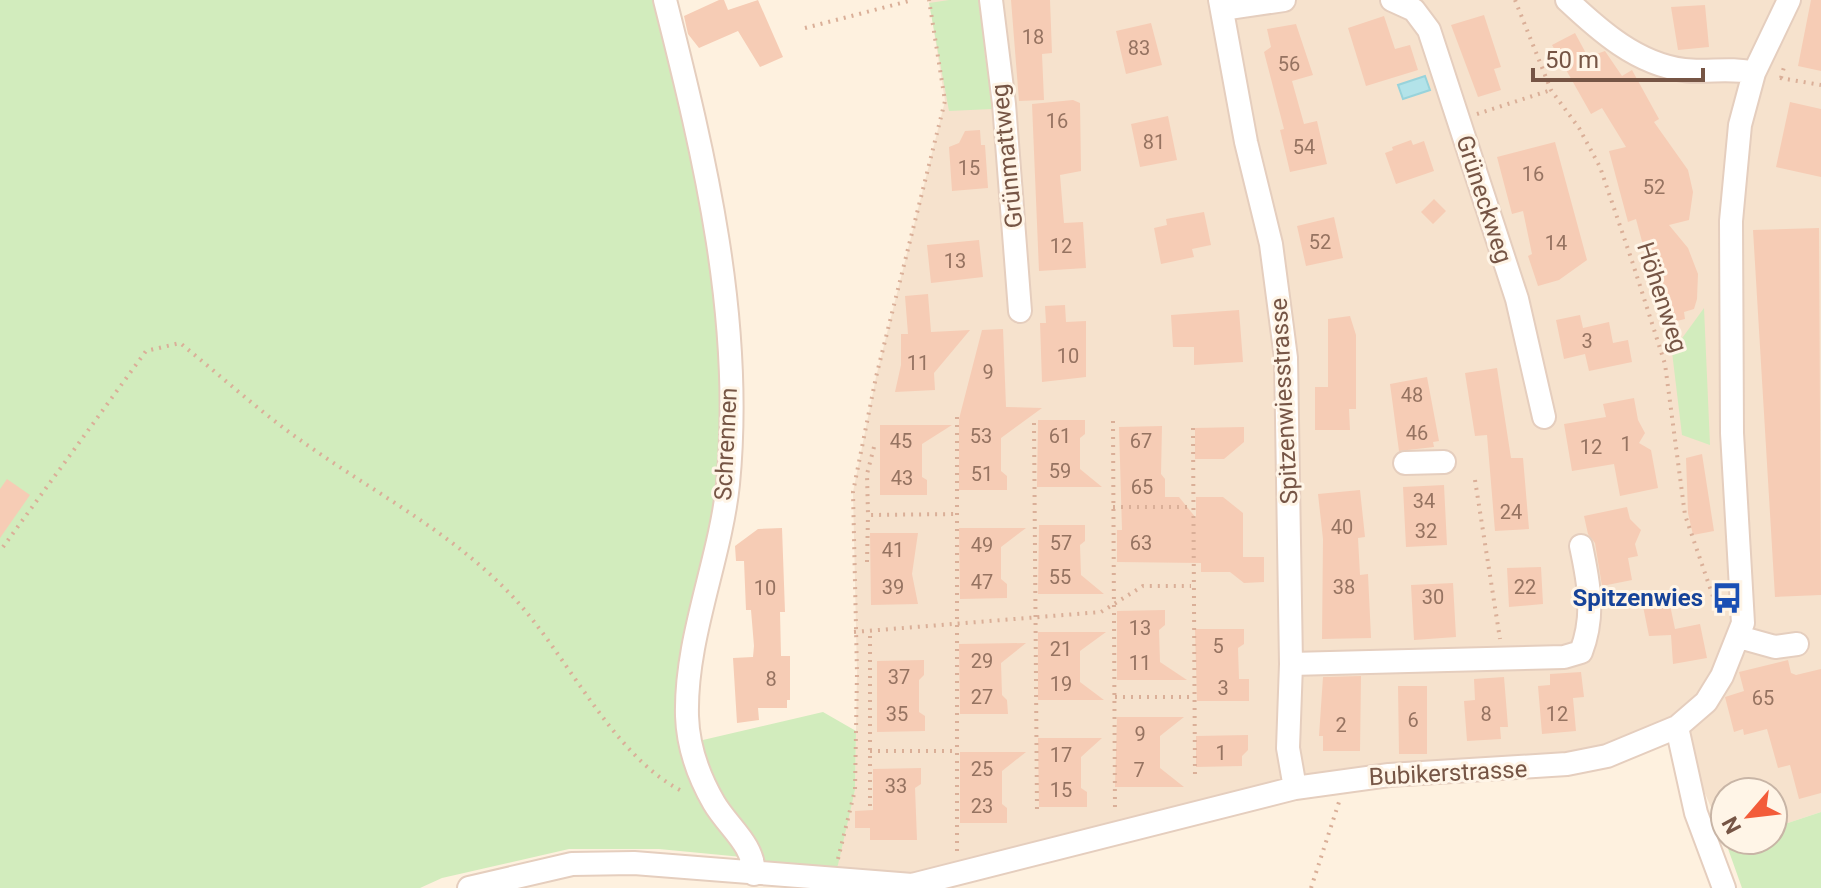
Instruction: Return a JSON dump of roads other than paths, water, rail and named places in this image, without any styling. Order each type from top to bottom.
[{"type":"street","name":"Schrennen","points":[[665,0],[717,224],[731,400],[728,487],[696,642],[687,718],[699,772],[714,804],[755,857],[754,874]]},
{"type":"street","name":"Grünmattweg","points":[[991,0],[1004,104],[1020,311]]},
{"type":"street","points":[[1221,4],[1284,0]]},
{"type":"street","name":"Grüneckweg","points":[[1392,0],[1414,10],[1429,30],[1517,299],[1544,417]]},
{"type":"street","points":[[1567,0],[1600,31],[1633,53],[1664,66],[1754,73]]},
{"type":"street","name":"Bubikerstrasse","points":[[469,888],[572,864],[634,863],[912,885],[1295,788],[1342,780],[1567,764],[1607,756],[1677,727],[1706,702],[1722,676],[1739,637],[1744,602],[1732,433],[1731,221],[1740,125],[1754,73],[1789,0]]},
{"type":"street","name":"Spitzenwiesstrasse","points":[[1221,4],[1246,142],[1271,244],[1285,344],[1291,664],[1288,748],[1295,788]]},
{"type":"street","points":[[1405,463],[1444,462]]},
{"type":"street","points":[[1291,664],[1564,657],[1581,652],[1589,633],[1591,593],[1581,546]]},
{"type":"street","points":[[1739,637],[1775,647],[1797,644]]},
{"type":"street","points":[[1677,727],[1696,813],[1724,888]]},
{"type":"water","points":[[1425,76],[1430,90],[1403,99],[1398,85]]},
{"type":"place","name":"Spitzenwies","points":[[1727,598]]}]
